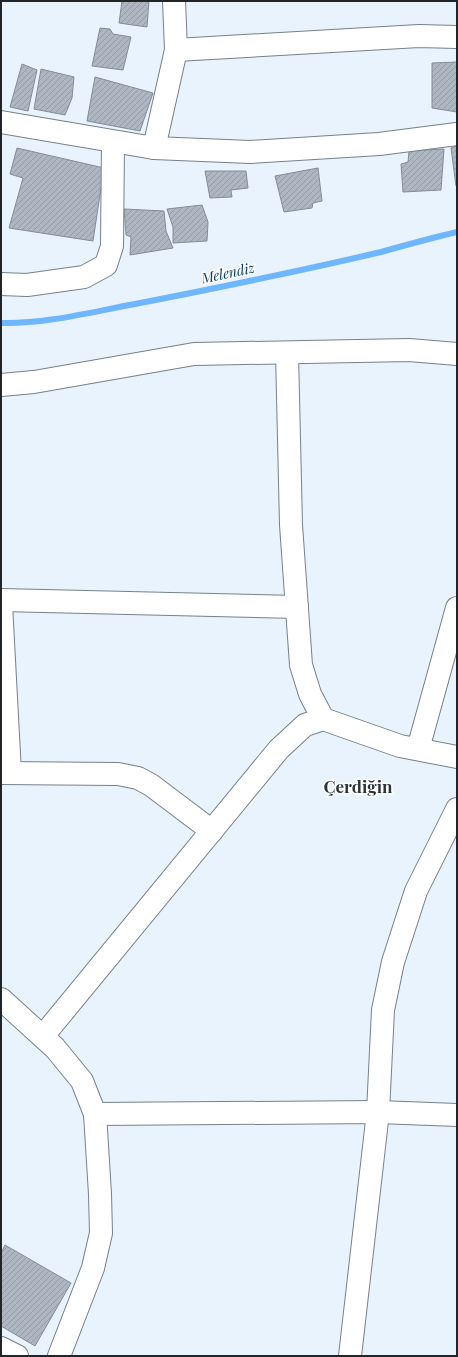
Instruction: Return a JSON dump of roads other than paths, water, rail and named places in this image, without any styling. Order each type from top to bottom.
[{"type":"street","points":[[154,148],[176,50],[174,1]]},
{"type":"street","points":[[176,50],[419,36],[457,38]]},
{"type":"street","points":[[1,122],[154,148],[250,152],[379,144],[457,134]]},
{"type":"street","points":[[1,284],[27,285],[84,277],[106,265],[112,246],[113,142]]},
{"type":"street","points":[[1,385],[34,382],[194,354],[409,350],[457,354]]},
{"type":"street","points":[[287,353],[291,525],[301,665],[310,694],[323,719]]},
{"type":"street","points":[[1,600],[297,607]]},
{"type":"street","points":[[1,604],[6,773],[118,774],[138,778],[151,785],[212,831]]},
{"type":"street","points":[[418,749],[457,608]]},
{"type":"street","points":[[43,1036],[280,749],[305,725],[323,719],[400,746],[457,756]]},
{"type":"street","points":[[350,1356],[378,1112],[383,1010],[393,962],[416,891],[457,809]]},
{"type":"street","points":[[1,999],[55,1048],[82,1081],[96,1114],[101,1233],[93,1268],[59,1356]]},
{"type":"street","points":[[96,1114],[378,1112],[457,1115]]},
{"type":"street","points":[[1,1348],[17,1356]]},
{"type":"waterway","name":"Melendiz","points":[[1,323],[52,320],[197,292],[351,259],[457,232]]},
{"type":"district","name":"Çerdiğin","points":[[358,787]]}]
